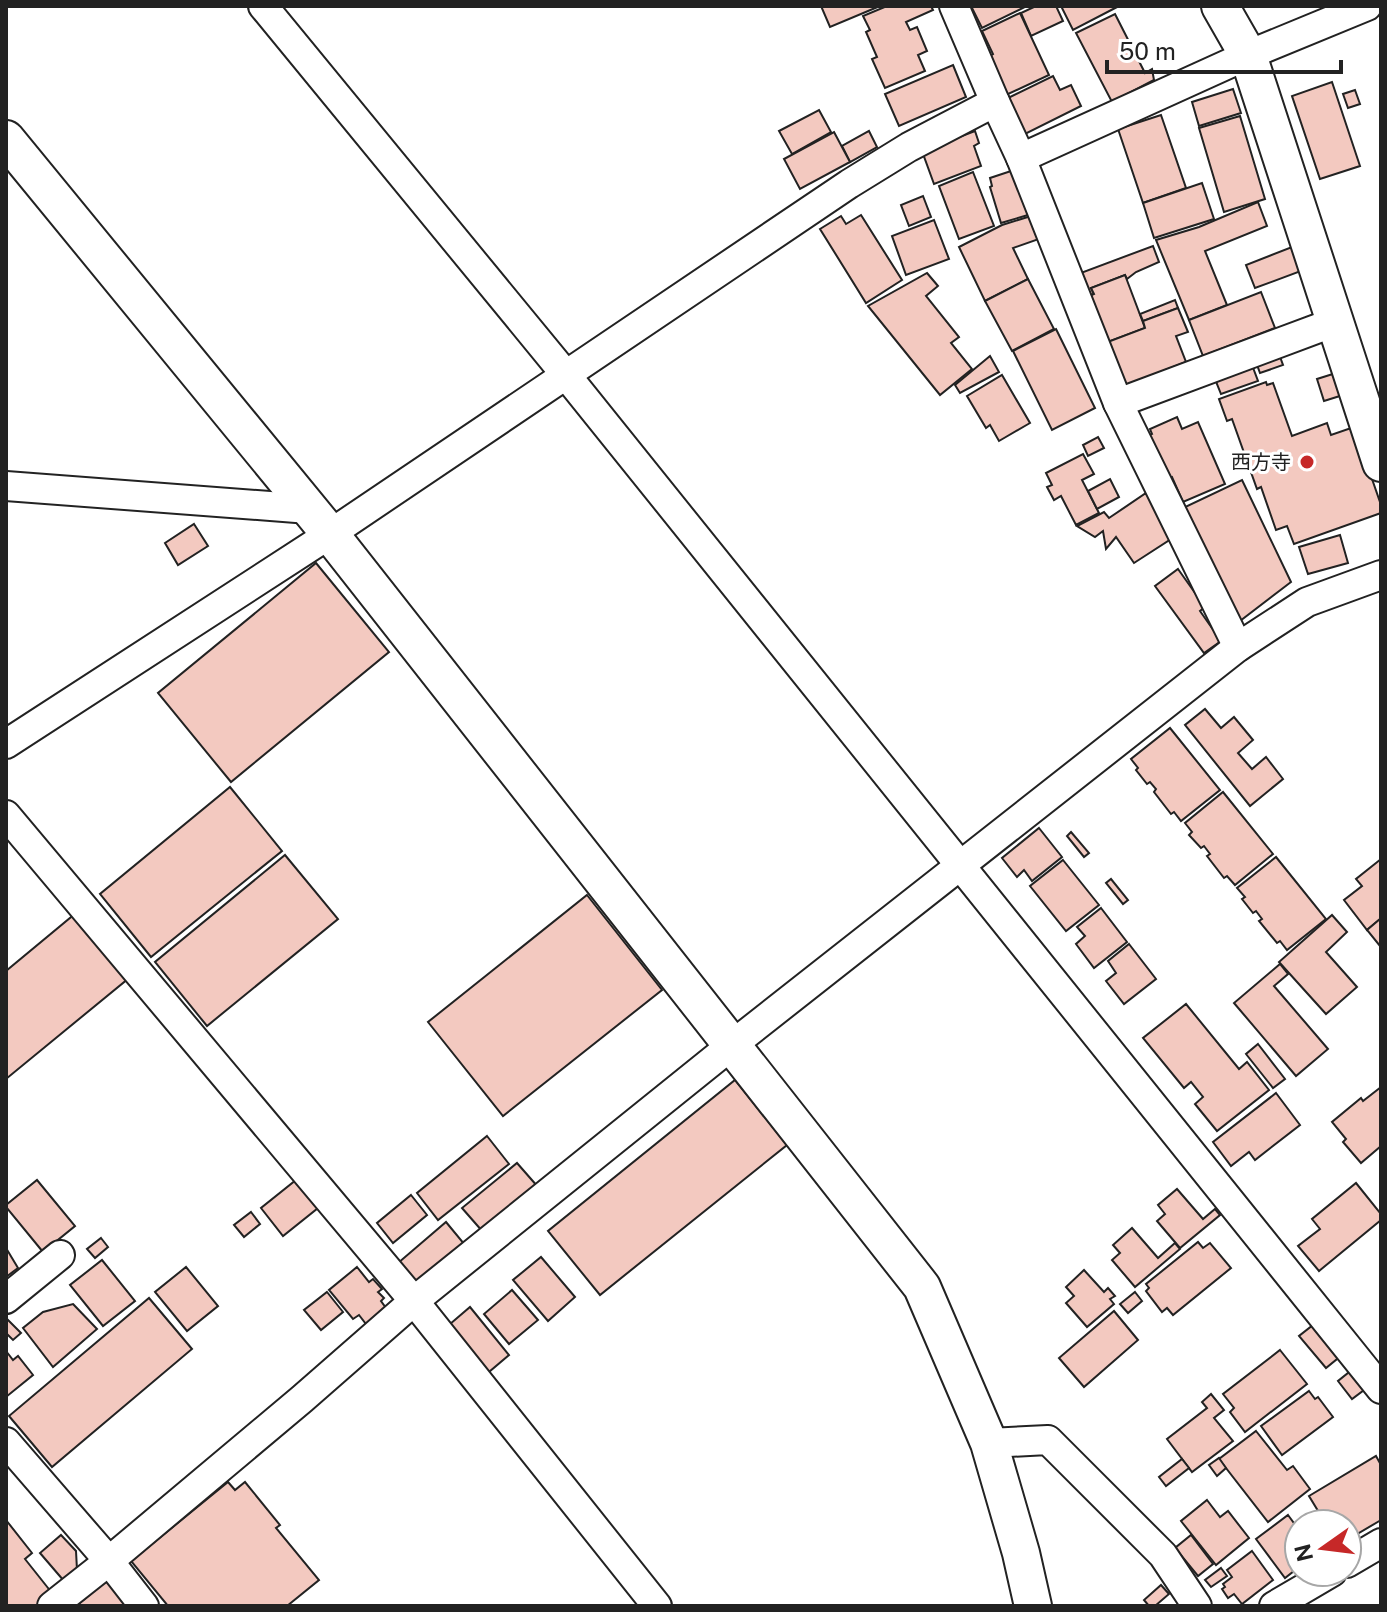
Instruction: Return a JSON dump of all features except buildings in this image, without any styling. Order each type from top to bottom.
[{"type":"street","points":[[263,6],[566,375],[1381,1389]]},
{"type":"street","points":[[954,6],[1021,158],[1118,403],[1238,647]]},
{"type":"street","points":[[1220,6],[1248,55],[1381,463]]},
{"type":"street","points":[[1021,158],[1248,55],[1367,6]]},
{"type":"street","points":[[6,744],[320,521],[566,375],[849,184],[909,147],[995,102]]},
{"type":"street","points":[[6,139],[320,521],[922,1287],[989,1443],[1033,1606]]},
{"type":"street","points":[[1118,403],[1335,322]]},
{"type":"street","points":[[6,486],[320,521]]},
{"type":"street","points":[[52,1606],[302,1399],[414,1301],[732,1045],[1238,647],[1307,602],[1381,575]]},
{"type":"street","points":[[6,815],[414,1301],[657,1606]]},
{"type":"street","points":[[6,1299],[60,1255]]},
{"type":"street","points":[[989,1443],[1048,1440],[1163,1555],[1197,1606]]},
{"type":"street","points":[[6,1442],[144,1606]]},
{"type":"street","points":[[1363,1554],[1381,1543]]},
{"type":"street","points":[[1274,1606],[1305,1588]]},
{"type":"place","name":"西方寺","points":[[1307,462]]}]
